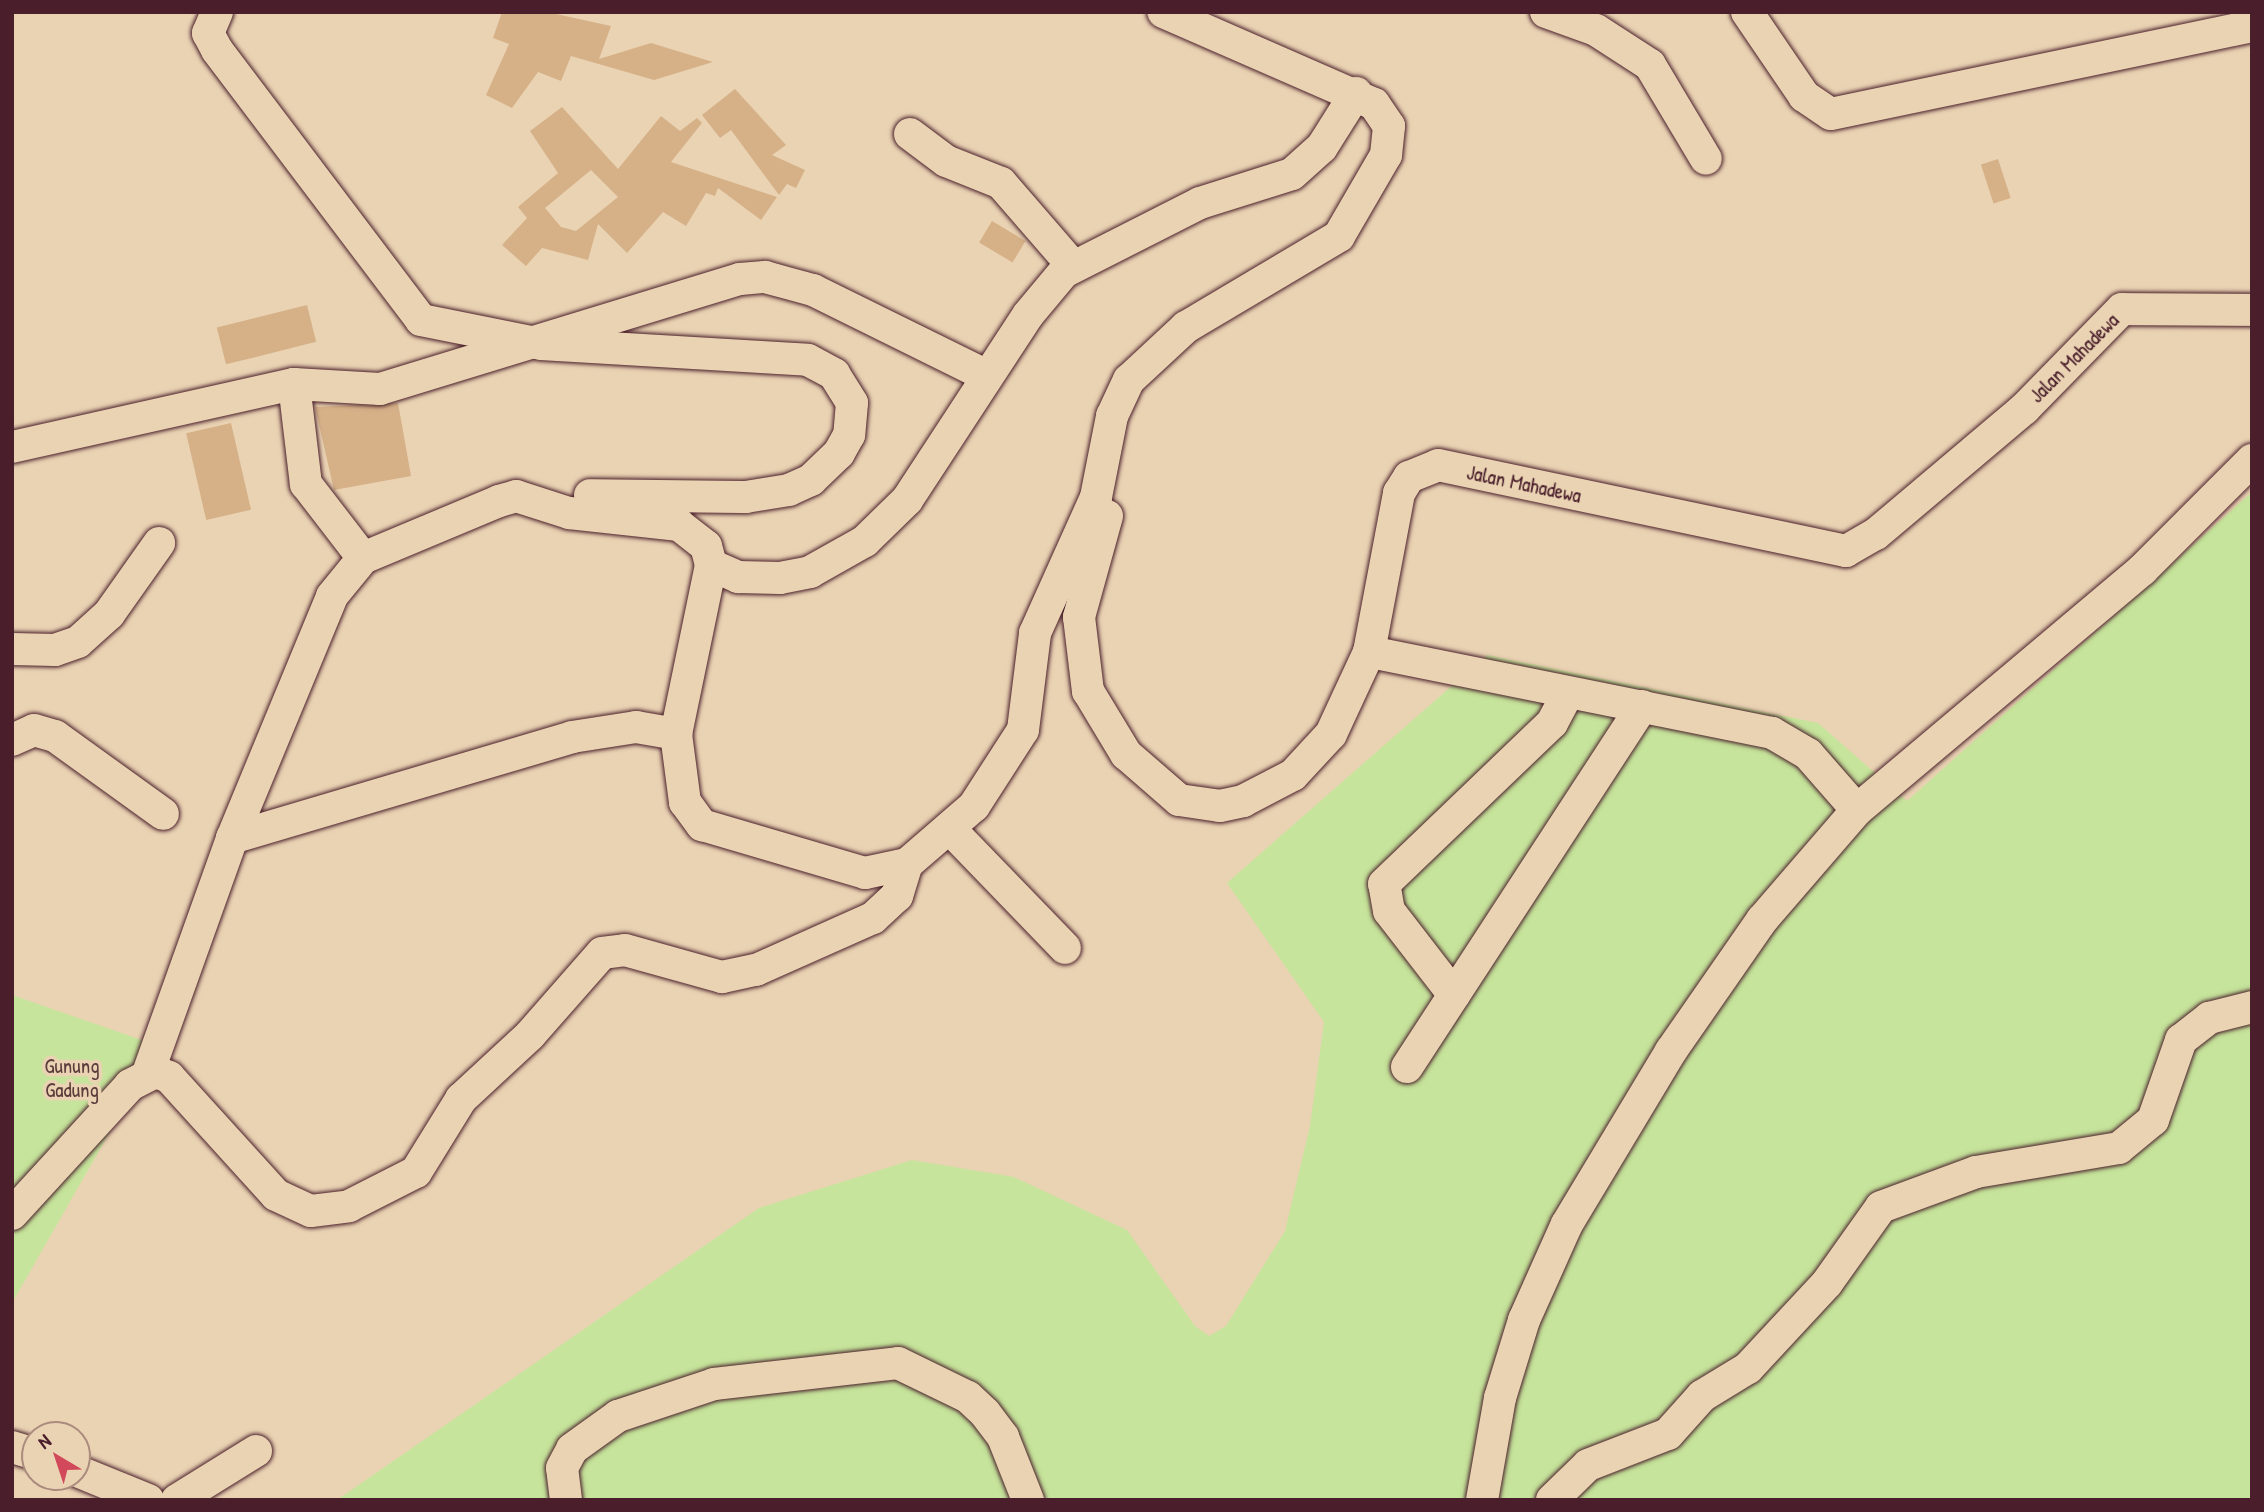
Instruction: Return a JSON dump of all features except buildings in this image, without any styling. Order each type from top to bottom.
[{"type":"street","points":[[12,1214],[148,1073],[232,838],[320,620],[363,558],[516,496],[779,493],[826,469],[853,419],[852,403],[834,374],[808,360],[541,344],[421,320],[406,308],[378,257],[217,50],[208,33],[217,12]]},
{"type":"street","points":[[516,496],[569,513],[690,529],[706,546],[711,565],[676,734],[685,802],[716,834],[865,873],[907,864],[951,830],[998,777],[1023,730],[1035,634],[1096,497],[1112,416],[1129,380],[1186,327],[1321,249],[1352,220],[1386,156],[1389,127],[1381,110],[1356,93],[1163,12]]},
{"type":"street","points":[[1546,12],[1634,50],[1650,65],[1706,159]]},
{"type":"street","points":[[1748,12],[1804,96],[1831,114],[2252,26]]},
{"type":"street","points":[[711,565],[738,577],[780,578],[810,572],[865,541],[906,500],[1046,292],[1073,266],[1200,203],[1292,174],[1322,147],[1356,93]]},
{"type":"street","points":[[910,134],[946,161],[1002,183],[1073,266]]},
{"type":"street","points":[[12,447],[294,384],[380,389],[541,344],[714,286],[765,277],[813,290],[988,376]]},
{"type":"street","name":"Jalan Mahadewa","points":[[1129,380],[1121,470],[1082,593],[1079,640],[1088,691],[1145,776],[1180,800],[1201,806],[1243,802],[1270,790],[1331,734],[1369,652],[1399,493],[1420,468],[1438,465],[1846,551],[1876,534],[2024,408],[2122,309],[2252,310]]},
{"type":"street","points":[[294,384],[306,484],[363,558]]},
{"type":"street","points":[[1482,1500],[1520,1333],[1567,1224],[1714,988],[1762,920],[1857,810],[2142,570],[2252,460]]},
{"type":"street","points":[[12,649],[55,650],[78,642],[109,614],[159,543]]},
{"type":"street","points":[[1369,652],[1569,693],[1642,705],[1792,742],[1857,810]]},
{"type":"street","points":[[1454,995],[1389,911],[1384,884],[1552,723],[1569,693]]},
{"type":"street","points":[[1407,1067],[1642,705]]},
{"type":"street","points":[[232,838],[572,737],[636,727],[676,734]]},
{"type":"street","points":[[12,740],[34,730],[55,736],[163,814]]},
{"type":"street","points":[[951,830],[1065,948]]},
{"type":"street","points":[[148,1073],[169,1077],[276,1195],[310,1211],[349,1206],[416,1172],[461,1099],[530,1035],[602,953],[625,950],[722,977],[756,971],[866,923],[897,896],[907,864]]},
{"type":"street","points":[[1552,1500],[1595,1461],[1668,1434],[1702,1396],[1748,1368],[1827,1283],[1881,1207],[1976,1172],[2119,1148],[2153,1119],[2181,1040],[2209,1018],[2252,1007]]},
{"type":"street","points":[[566,1500],[562,1468],[572,1448],[618,1416],[715,1384],[898,1363],[968,1397],[985,1413],[1014,1459],[1028,1500]]},
{"type":"street","points":[[177,1500],[256,1451]]},
{"type":"street","points":[[91,1477],[148,1500]]},
{"type":"green space","points":[[2252,492],[2252,1500],[337,1500],[759,1208],[912,1160],[1014,1177],[1127,1230],[1195,1326],[1209,1336],[1226,1326],[1285,1231],[1310,1126],[1324,1022],[1227,883],[1487,655],[1818,723],[1907,801]]},
{"type":"green space","name":"Gunung Gadung","points":[[12,995],[159,1046],[12,1303]]}]
